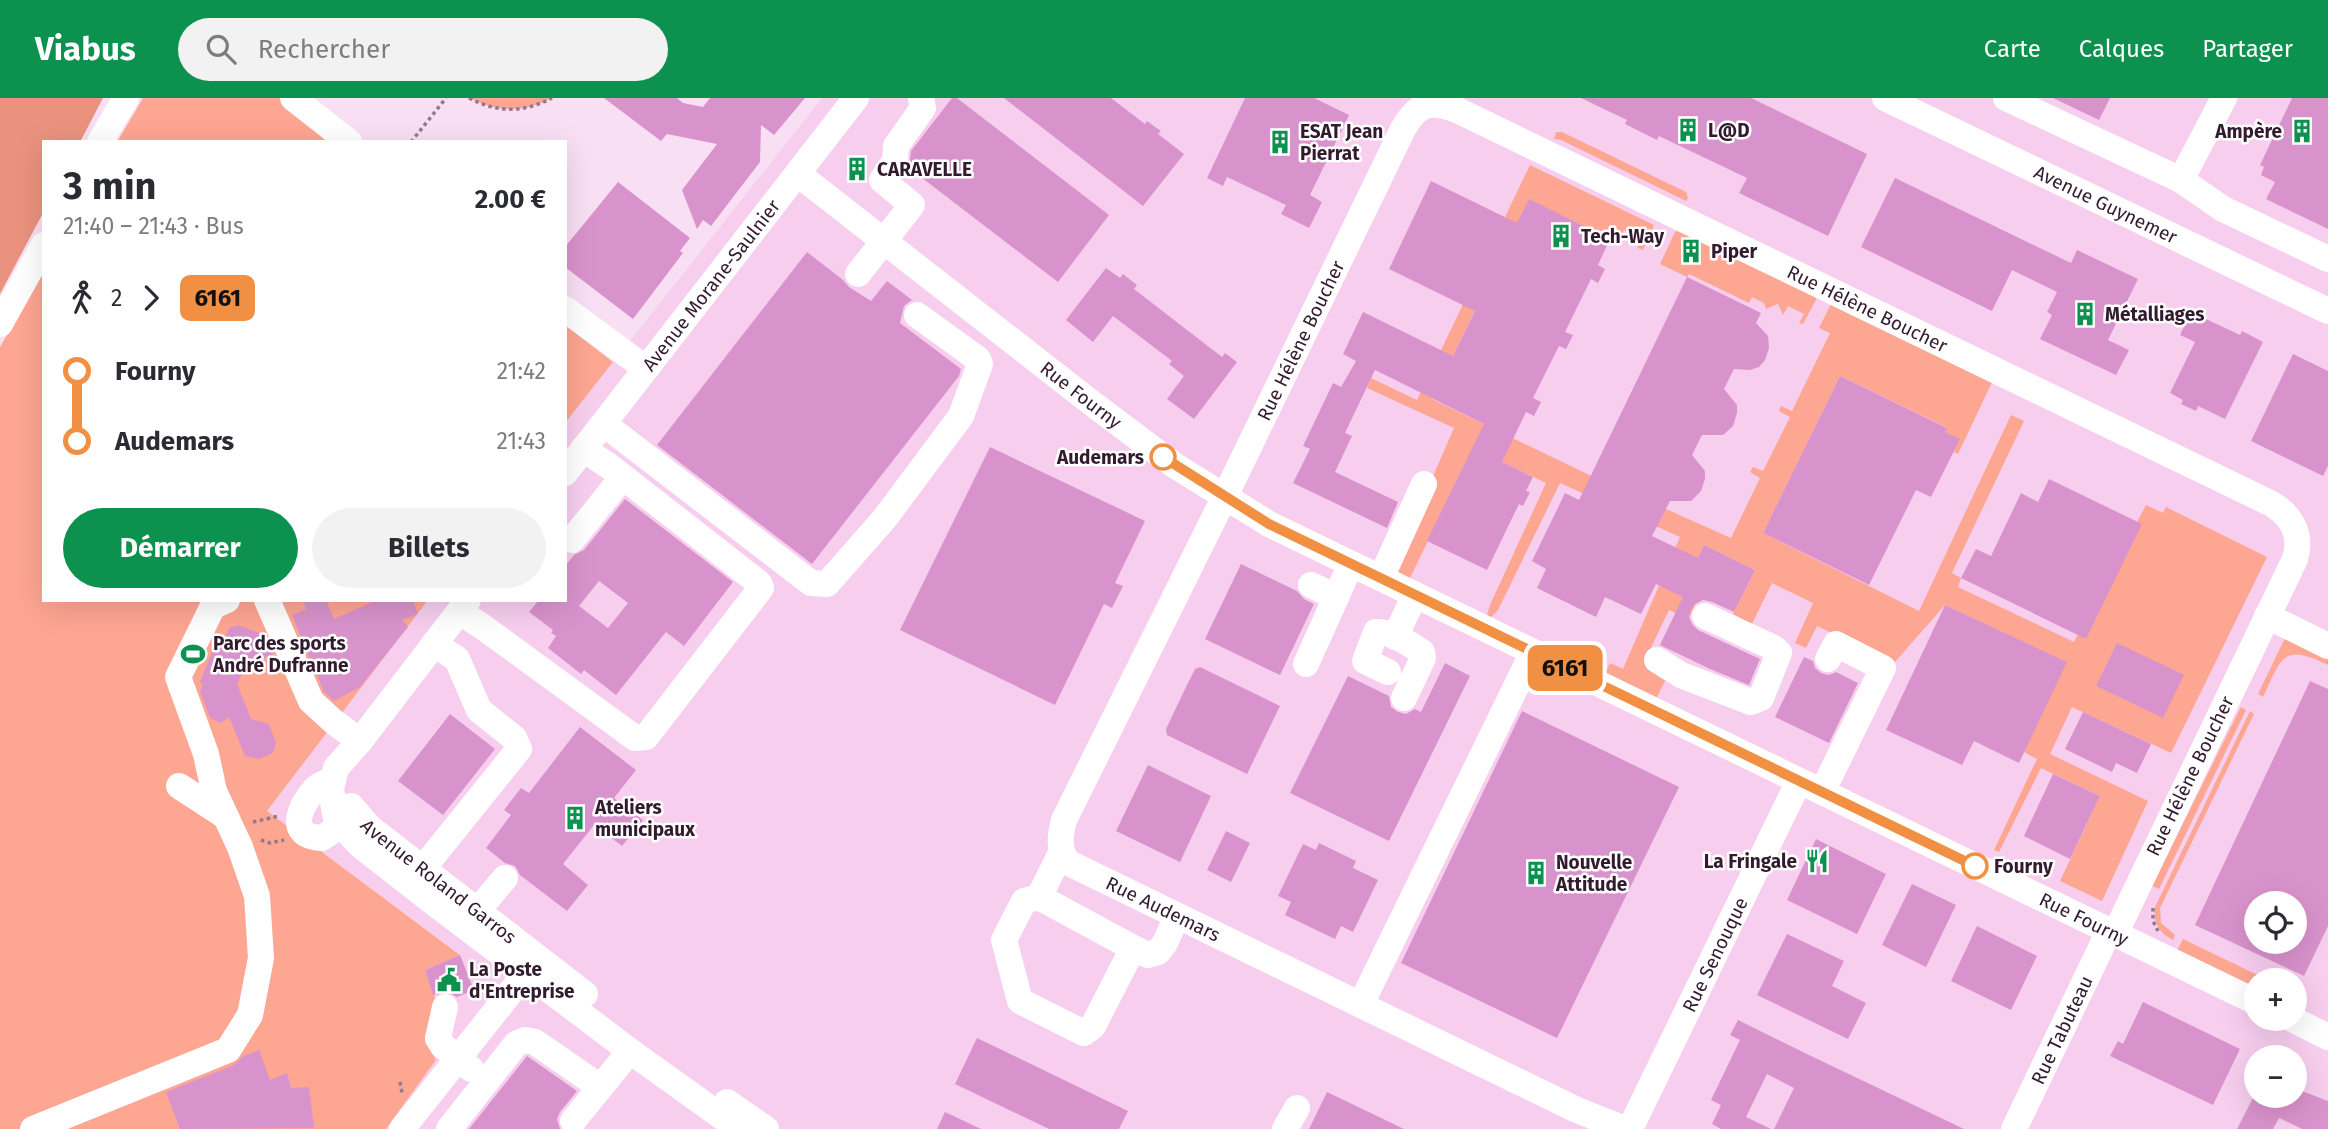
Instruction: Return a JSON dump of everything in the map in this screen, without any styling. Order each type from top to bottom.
[{"type":"street","points":[[101,140],[126,98]]},
{"type":"street","points":[[293,98],[346,140]]},
{"type":"street","name":"Avenue Morane-Saulnier","points":[[567,470],[856,98]]},
{"type":"street","points":[[858,274],[912,205],[882,180],[895,161],[896,146],[923,108],[921,98]]},
{"type":"street","name":"Avenue Guynemer","points":[[1885,98],[2328,311]]},
{"type":"street","points":[[2006,98],[2181,180],[2223,209],[2328,259]]},
{"type":"street","points":[[2181,180],[2224,98]]},
{"type":"street","name":"Rue Hélène Boucher","points":[[1224,497],[1403,129],[1420,108],[1437,104],[1457,110],[2277,507],[2295,529],[2298,547],[2295,559],[2112,932]]},
{"type":"street","name":"Rue Fourny","points":[[798,174],[1174,465],[1269,524],[2244,996]]},
{"type":"street","points":[[0,324],[42,249]]},
{"type":"street","points":[[567,310],[645,368]]},
{"type":"street","points":[[604,424],[811,583],[827,584],[885,518],[961,416],[980,364],[978,359],[917,315]]},
{"type":"street","points":[[345,814],[335,814],[332,780],[336,768],[464,606],[635,738],[646,737],[761,588],[583,449]]},
{"type":"street","points":[[572,540],[622,478]]},
{"type":"street","points":[[1381,578],[1424,484]]},
{"type":"street","points":[[1039,897],[1061,853],[1059,838],[1064,820],[1224,497]]},
{"type":"street","points":[[1306,664],[1350,564]]},
{"type":"street","points":[[1311,585],[1336,597]]},
{"type":"street","points":[[1395,637],[1415,595]]},
{"type":"street","points":[[33,1129],[228,1049],[250,1015],[261,958],[257,896],[240,847],[214,791],[206,754],[178,677],[213,606],[222,602]]},
{"type":"street","points":[[268,602],[312,701],[356,745]]},
{"type":"street","points":[[1657,660],[1681,674],[1751,702],[1761,698],[1779,653],[1774,648],[1705,616]]},
{"type":"street","points":[[2267,616],[2328,646]]},
{"type":"street","points":[[1388,672],[1365,661],[1376,632],[1381,631],[1395,637],[1422,652],[1423,658],[1404,698]]},
{"type":"street","points":[[424,867],[519,749],[514,738],[479,710],[457,659],[435,644]]},
{"type":"street","name":"Rue Senouque","points":[[1630,1129],[1811,786],[1883,668],[1836,644],[1828,659]]},
{"type":"street","points":[[1361,1004],[1533,652]]},
{"type":"street","points":[[1663,715],[1681,674]]},
{"type":"street","points":[[332,780],[317,786],[300,823],[308,835],[322,838],[345,814],[348,781],[356,745]]},
{"type":"street","points":[[179,786],[225,816]]},
{"type":"street","name":"Avenue Roland Garros","points":[[345,814],[369,827],[478,910],[532,965],[630,1051],[739,1129]]},
{"type":"street","name":"Avenue Roland Garros","points":[[345,814],[361,846],[766,1129]]},
{"type":"street","name":"Rue Audemars","points":[[1061,853],[1067,862],[1177,916],[1577,1110],[1625,1129]]},
{"type":"street","points":[[478,910],[505,878]]},
{"type":"street","points":[[1133,948],[1093,1027],[1084,1033],[1020,1001],[1004,940],[1024,901],[1039,897],[1148,955],[1158,953],[1177,916]]},
{"type":"street","name":"Rue Tabuteau","points":[[2014,1129],[2112,932]]},
{"type":"street","points":[[402,1129],[532,965]]},
{"type":"street","points":[[445,1007],[438,1038],[443,1046],[486,1082]]},
{"type":"street","points":[[2307,1026],[2328,1037]]},
{"type":"street","points":[[449,1129],[516,1044],[525,1040],[535,1042],[600,1087]]},
{"type":"street","points":[[573,1121],[630,1051]]},
{"type":"path","points":[[413,140],[446,98]]},
{"type":"path","points":[[469,98],[487,107],[512,111],[535,107],[552,98]]},
{"type":"path","points":[[225,816],[243,824],[279,816],[300,823],[285,839],[270,843],[252,837]]},
{"type":"path","points":[[2154,904],[2152,917],[2157,930],[2176,944],[2168,960]]},
{"type":"shaded area","points":[[0,98],[103,98],[81,140],[42,140],[42,215],[0,294]]},
{"type":"shaded area","points":[[143,98],[281,98],[334,140],[118,140]]},
{"type":"shaded area","points":[[469,98],[552,98],[521,109],[500,109]]},
{"type":"shaded area","points":[[822,98],[2328,98],[2328,1129],[386,1129],[436,1060],[425,1042],[436,1004],[425,970],[460,954],[267,811],[426,602],[567,602],[567,420]]},
{"type":"shaded area","points":[[1556,132],[1562,132],[1686,192],[1688,198],[1686,201],[1554,139]]},
{"type":"shaded area","points":[[1530,165],[1654,225],[1643,250],[1637,248],[1641,238],[1624,230],[1619,240],[1610,239],[1529,200],[1432,399],[1664,511],[1666,509],[1731,538],[1760,478],[1750,472],[1753,467],[1763,471],[1790,417],[1779,411],[1781,406],[1792,411],[1830,333],[1819,328],[1832,302],[1994,378],[1958,454],[1954,452],[1959,439],[1945,432],[1946,427],[1840,376],[1763,533],[1919,611],[2011,415],[2024,421],[1952,573],[1961,578],[1958,587],[2074,642],[2146,505],[2163,513],[2166,507],[2267,557],[2171,753],[2072,707],[2050,754],[2148,801],[2102,901],[2060,881],[2100,796],[2041,768],[1999,852],[1994,850],[2037,759],[2024,752],[2066,662],[1945,605],[1894,663],[1817,626],[1806,648],[1795,643],[1813,603],[1772,583],[1748,632],[1744,620],[1733,614],[1755,570],[1704,545],[1680,595],[1696,603],[1688,619],[1669,610],[1646,658],[1670,671],[1655,701],[1604,675],[1610,663],[1623,669],[1680,537],[1560,483],[1498,610],[1491,617],[1487,615],[1490,605],[1546,483],[1473,448],[1409,580],[1391,572],[1454,428],[1367,388],[1371,378],[1417,400]]},
{"type":"shaded area","points":[[1681,229],[1818,296],[1803,324],[1799,323],[1804,314],[1788,306],[1783,315],[1778,304],[1766,309],[1764,303],[1752,297],[1749,303],[1689,274],[1687,277],[1660,264],[1675,232]]},
{"type":"shaded area","name":"Parc des sports André Dufranne","points":[[42,274],[42,602],[426,602],[267,811],[460,955],[425,970],[437,1004],[425,1042],[436,1060],[386,1129],[0,1129],[0,347]]},
{"type":"shaded area","points":[[567,327],[613,362],[567,420]]},
{"type":"shaded area","points":[[2285,638],[2328,659],[2328,665],[2301,655],[2285,658],[2263,697],[2258,694]]},
{"type":"shaded area","points":[[2241,707],[2246,710],[2159,889],[2152,886]]},
{"type":"shaded area","points":[[2250,711],[2254,714],[2160,908],[2161,923],[2175,935],[2173,940],[2158,926],[2155,907]]},
{"type":"shaded area","points":[[2183,939],[2244,968],[2244,986],[2176,953]]},
{"type":"building","points":[[604,98],[677,98],[683,103],[703,107],[710,98],[805,98],[774,135],[761,125],[760,162],[711,226],[703,220],[697,229],[682,190],[717,144],[667,134],[661,141]]},
{"type":"building","points":[[952,98],[957,98],[1109,215],[1058,282],[909,168],[911,151]]},
{"type":"building","points":[[1004,98],[1111,98],[1145,124],[1147,121],[1161,131],[1158,134],[1184,154],[1143,206]]},
{"type":"building","name":"ESAT Jean Pierrat","points":[[1245,98],[1314,98],[1349,115],[1310,195],[1322,202],[1309,228],[1281,214],[1286,205],[1227,177],[1223,186],[1207,178]]},
{"type":"building","points":[[1581,98],[1751,98],[1867,154],[1828,236],[1739,193],[1747,178],[1659,136],[1657,140],[1625,124],[1627,120]]},
{"type":"building","points":[[2053,98],[2110,98],[2099,120]]},
{"type":"building","name":"Ampère","points":[[2292,98],[2328,98],[2328,229],[2266,199],[2275,182],[2261,175],[2264,167],[2260,165]]},
{"type":"building","points":[[1895,178],[2071,263],[2077,250],[2138,279],[2108,340],[2129,350],[2116,375],[2040,339],[2052,315],[2047,312],[2057,292],[2012,270],[1992,311],[1861,247]]},
{"type":"building","points":[[1431,181],[1517,223],[1529,199],[1610,239],[1598,265],[1605,269],[1598,283],[1591,279],[1565,332],[1573,335],[1566,349],[1559,346],[1533,398],[1541,402],[1534,416],[1526,412],[1502,462],[1533,477],[1526,491],[1530,492],[1523,506],[1519,504],[1487,570],[1427,541],[1484,424],[1375,370],[1345,433],[1352,436],[1335,472],[1398,502],[1387,528],[1293,483],[1310,449],[1303,446],[1333,383],[1341,387],[1356,361],[1343,354],[1363,312],[1453,356],[1475,311],[1389,269]]},
{"type":"building","points":[[618,182],[690,238],[680,251],[683,253],[633,319],[567,269],[567,245]]},
{"type":"building","points":[[807,252],[849,287],[871,301],[887,281],[912,300],[904,306],[900,323],[961,369],[959,376],[812,564],[657,445]]},
{"type":"building","points":[[1106,268],[1120,278],[1123,274],[1137,285],[1134,289],[1222,357],[1225,353],[1237,362],[1194,419],[1167,399],[1184,376],[1169,364],[1172,361],[1113,316],[1093,342],[1066,320]]},
{"type":"building","points":[[1687,277],[1761,313],[1756,323],[1768,336],[1769,348],[1759,367],[1750,370],[1734,369],[1724,389],[1737,405],[1733,426],[1723,435],[1702,435],[1692,455],[1705,471],[1701,491],[1691,501],[1670,501],[1652,536],[1698,558],[1704,545],[1755,570],[1734,612],[1703,600],[1695,604],[1689,617],[1698,630],[1760,659],[1749,685],[1660,645],[1683,597],[1656,584],[1641,614],[1605,597],[1596,617],[1537,588],[1546,569],[1532,561],[1565,493],[1579,500]]},
{"type":"building","points":[[2191,312],[2240,335],[2242,331],[2263,342],[2225,419],[2198,406],[2196,411],[2181,404],[2183,400],[2170,393],[2195,342],[2180,335]]},
{"type":"building","points":[[2293,354],[2328,371],[2328,466],[2323,476],[2251,441]]},
{"type":"building","points":[[1840,376],[1947,428],[1945,432],[1960,439],[1931,497],[1916,490],[1869,585],[1763,533]]},
{"type":"building","points":[[990,447],[1145,521],[1115,583],[1123,586],[1112,608],[1104,604],[1055,705],[900,630]]},
{"type":"building","points":[[2049,479],[2142,524],[2086,639],[1961,578],[1976,549],[1991,556],[2021,493],[2038,502]]},
{"type":"building","points":[[625,499],[733,582],[684,646],[666,632],[616,695],[584,670],[581,674],[548,648],[556,636],[551,633],[553,630],[529,612],[537,602],[567,602],[567,564],[574,555],[584,550]],"holes":[[[599,581],[628,603],[608,628],[579,606]]]},
{"type":"building","points":[[1241,564],[1297,591],[1304,599],[1314,604],[1280,675],[1205,639]]},
{"type":"building","points":[[304,602],[327,602],[334,619],[372,602],[414,602],[418,614],[402,620],[408,627],[360,687],[334,701],[324,692],[292,615],[306,609]]},
{"type":"building","points":[[1945,605],[2067,662],[2019,763],[1974,741],[1962,765],[1886,730]]},
{"type":"building","points":[[238,625],[259,633],[264,632],[273,652],[272,656],[260,658],[245,667],[237,684],[251,719],[269,724],[276,743],[273,753],[259,759],[245,756],[229,717],[220,723],[210,718],[200,691],[203,685],[200,682],[214,647],[222,646],[229,628]]},
{"type":"building","points":[[2117,643],[2184,675],[2163,718],[2096,686]]},
{"type":"building","points":[[1804,657],[1813,661],[1815,668],[1821,673],[1829,675],[1836,672],[1858,683],[1829,743],[1775,717]]},
{"type":"building","points":[[1445,663],[1470,676],[1389,841],[1290,793],[1348,676],[1389,696],[1391,707],[1398,712],[1406,714],[1415,709],[1421,712]]},
{"type":"building","points":[[1200,667],[1280,706],[1247,774],[1167,735],[1166,729],[1185,689],[1195,669]]},
{"type":"building","points":[[2310,681],[2328,689],[2328,926],[2307,970],[2287,968],[2257,954],[2307,954],[2307,891],[2244,891],[2244,948],[2195,925]]},
{"type":"building","name":"Nouvelle Attitude","points":[[1522,711],[1679,787],[1557,1038],[1401,963]]},
{"type":"building","points":[[2083,712],[2151,744],[2137,773],[2116,763],[2112,772],[2065,749]]},
{"type":"building","points":[[450,714],[495,749],[443,815],[398,781]]},
{"type":"building","name":"Ateliers municipaux","points":[[580,727],[636,770],[614,798],[643,820],[622,846],[594,825],[563,864],[588,885],[567,911],[520,875],[515,866],[505,863],[486,848],[511,815],[504,810],[521,788],[529,793]]},
{"type":"building","points":[[1148,765],[1211,796],[1180,862],[1116,831]]},
{"type":"building","points":[[2053,774],[2100,796],[2070,859],[2024,836]]},
{"type":"building","points":[[1226,831],[1250,843],[1231,882],[1207,870]]},
{"type":"building","points":[[1816,839],[1886,874],[1857,934],[1787,900]]},
{"type":"building","points":[[1319,843],[1356,861],[1353,868],[1378,880],[1353,932],[1341,926],[1335,939],[1285,915],[1291,902],[1278,896],[1303,844],[1316,850]]},
{"type":"building","points":[[1912,884],[1956,905],[1926,967],[1882,945]]},
{"type":"building","points":[[1977,926],[2037,956],[2011,1010],[1951,981]]},
{"type":"building","points":[[1787,934],[1844,961],[1832,986],[1866,1003],[1848,1039],[1757,995]]},
{"type":"building","name":"La Poste d'Entreprise","points":[[460,955],[474,990],[457,997],[448,992],[433,995],[425,970]]},
{"type":"building","points":[[2143,1002],[2240,1049],[2213,1105],[2110,1056],[2118,1041],[2123,1044]]},
{"type":"building","points":[[1738,1020],[1964,1129],[1774,1129],[1794,1088],[1767,1074],[1746,1117],[1771,1129],[1721,1129],[1712,1124],[1721,1105],[1711,1100],[1740,1040],[1730,1035]]},
{"type":"building","points":[[977,1038],[1128,1111],[1119,1129],[1049,1129],[955,1084]]},
{"type":"building","points":[[259,1050],[270,1080],[287,1073],[291,1088],[309,1087],[314,1128],[180,1129],[166,1092],[234,1065],[242,1057]]},
{"type":"building","points":[[527,1056],[577,1091],[560,1112],[557,1119],[560,1129],[469,1129]]},
{"type":"building","points":[[1327,1092],[1404,1129],[1309,1129]]},
{"type":"building","points":[[2307,1093],[2328,1101],[2328,1129],[2302,1129],[2279,1118],[2273,1129],[2237,1129],[2248,1108],[2307,1108]]},
{"type":"building","points":[[945,1112],[981,1129],[937,1129]]},
{"type":"bus line","name":"6161","points":[[1163,457],[1269,524],[1975,866]]},
{"type":"place","name":"L@D","points":[[1688,130]]},
{"type":"place","name":"Ampère","points":[[2302,131]]},
{"type":"place","name":"ESAT Jean Pierrat","points":[[1280,142]]},
{"type":"place","name":"CARAVELLE","points":[[857,169]]},
{"type":"place","name":"Tech-Way","points":[[1561,236]]},
{"type":"place","name":"Piper","points":[[1691,251]]},
{"type":"place","name":"Métalliages","points":[[2085,314]]},
{"type":"place","name":"Audemars","points":[[1163,457]]},
{"type":"place","name":"Parc des sports André Dufranne","points":[[193,654]]},
{"type":"place","name":"Ateliers municipaux","points":[[575,818]]},
{"type":"place","name":"La Fringale","points":[[1817,861]]},
{"type":"place","name":"Fourny","points":[[1975,866]]},
{"type":"place","name":"Nouvelle Attitude","points":[[1536,873]]},
{"type":"place","name":"La Poste d'Entreprise","points":[[449,980]]}]
